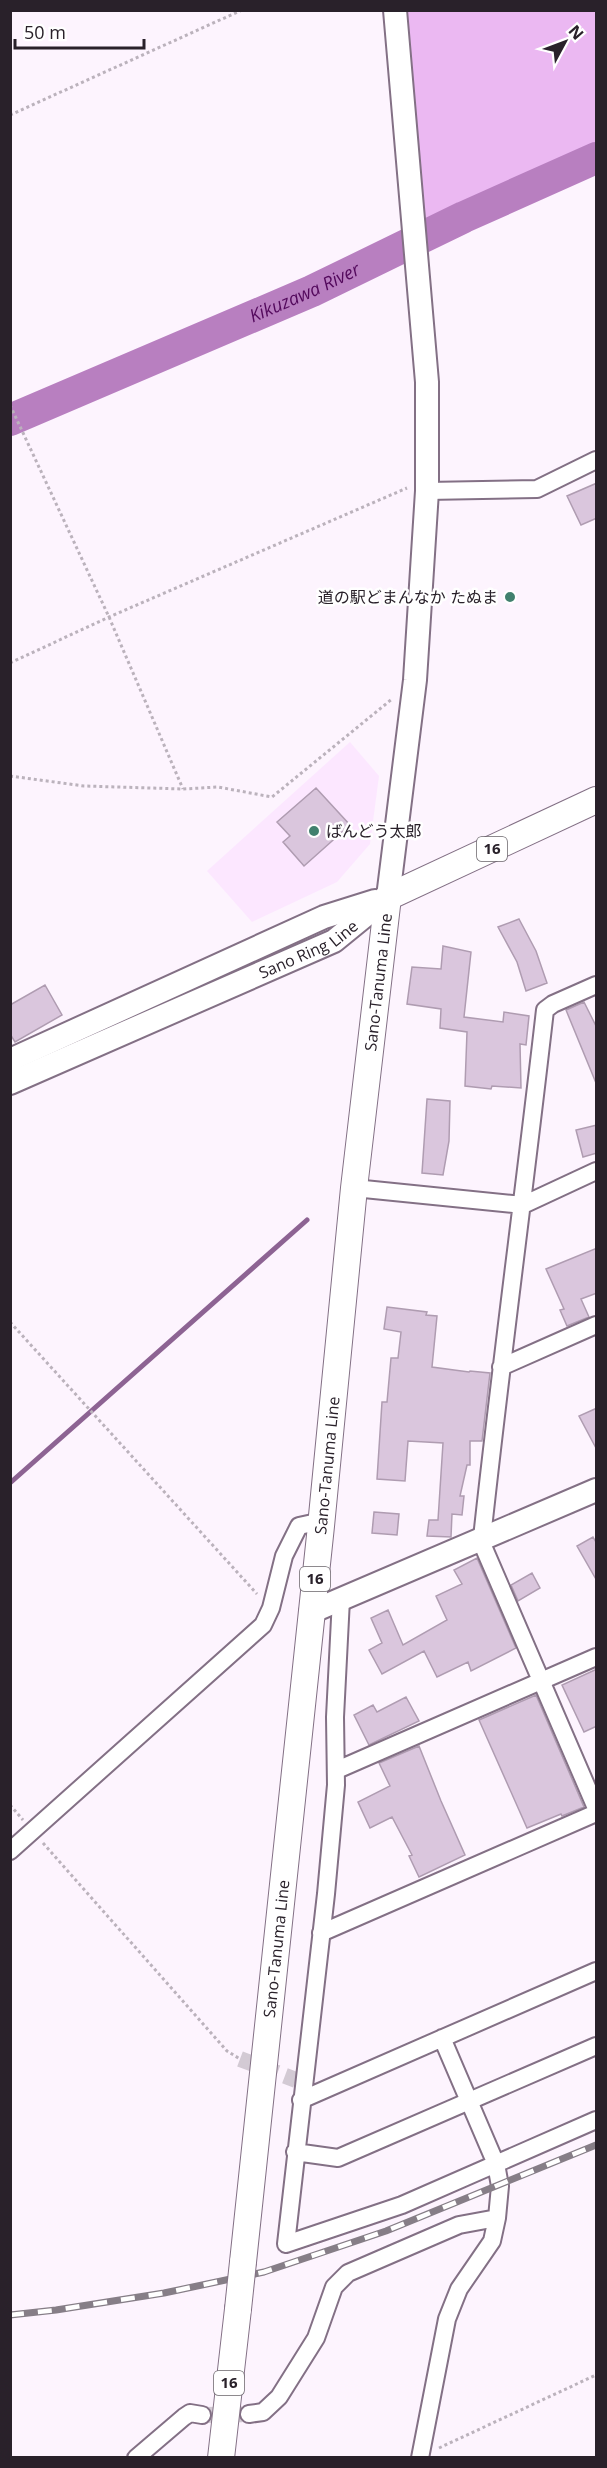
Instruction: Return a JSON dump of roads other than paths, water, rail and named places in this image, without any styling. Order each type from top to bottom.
[{"type":"main road","name":"Sano-Tanuma Line","points":[[221,2457],[322,1521],[354,1188],[388,897],[597,800]]},
{"type":"street","points":[[388,897],[415,680],[427,485],[427,382],[395,10]]},
{"type":"street","points":[[427,485],[537,489],[597,460]]},
{"type":"street","name":"Sano Ring Line","points":[[10,1060],[324,917],[388,897]]},
{"type":"street","name":"Sano Ring Line","points":[[10,1083],[333,941],[388,897]]},
{"type":"street","points":[[321,1933],[597,1811],[481,1539],[523,1204],[544,1010],[597,985]]},
{"type":"street","points":[[354,1188],[523,1204],[597,1171]]},
{"type":"street","points":[[501,1367],[597,1325]]},
{"type":"street","points":[[311,1612],[597,1490]]},
{"type":"street","points":[[10,1851],[263,1624],[271,1608],[284,1556],[299,1526],[322,1521]]},
{"type":"street","points":[[341,1599],[335,1717],[337,1770],[321,1933],[300,2081],[301,2100],[286,2244],[402,2205],[597,2120]]},
{"type":"street","points":[[337,1770],[597,1657]]},
{"type":"street","points":[[301,2100],[597,1971]]},
{"type":"street","points":[[421,2452],[447,2319],[459,2289],[492,2241],[500,2186],[496,2164],[442,2038]]},
{"type":"street","points":[[295,2152],[338,2158],[597,2046]]},
{"type":"street","points":[[249,2414],[263,2412],[279,2397],[316,2338],[334,2286],[348,2273],[459,2225],[497,2218]]},
{"type":"street","points":[[136,2457],[190,2413],[202,2415]]},
{"type":"waterway","name":"Kikuzawa River","points":[[10,420],[312,291],[464,217],[596,158]]},
{"type":"waterway","points":[[10,1483],[307,1220]]},
{"type":"tunnel","points":[[240,2059],[296,2080]]},
{"type":"tunnel","points":[[202,2415],[249,2414]]},
{"type":"railway","points":[[10,2315],[164,2293],[264,2272],[386,2231],[596,2145]]},
{"type":"place","name":"道の駅どまんなか たぬま","points":[[510,597]]},
{"type":"place","name":"ばんどう太郎","points":[[314,831]]}]
